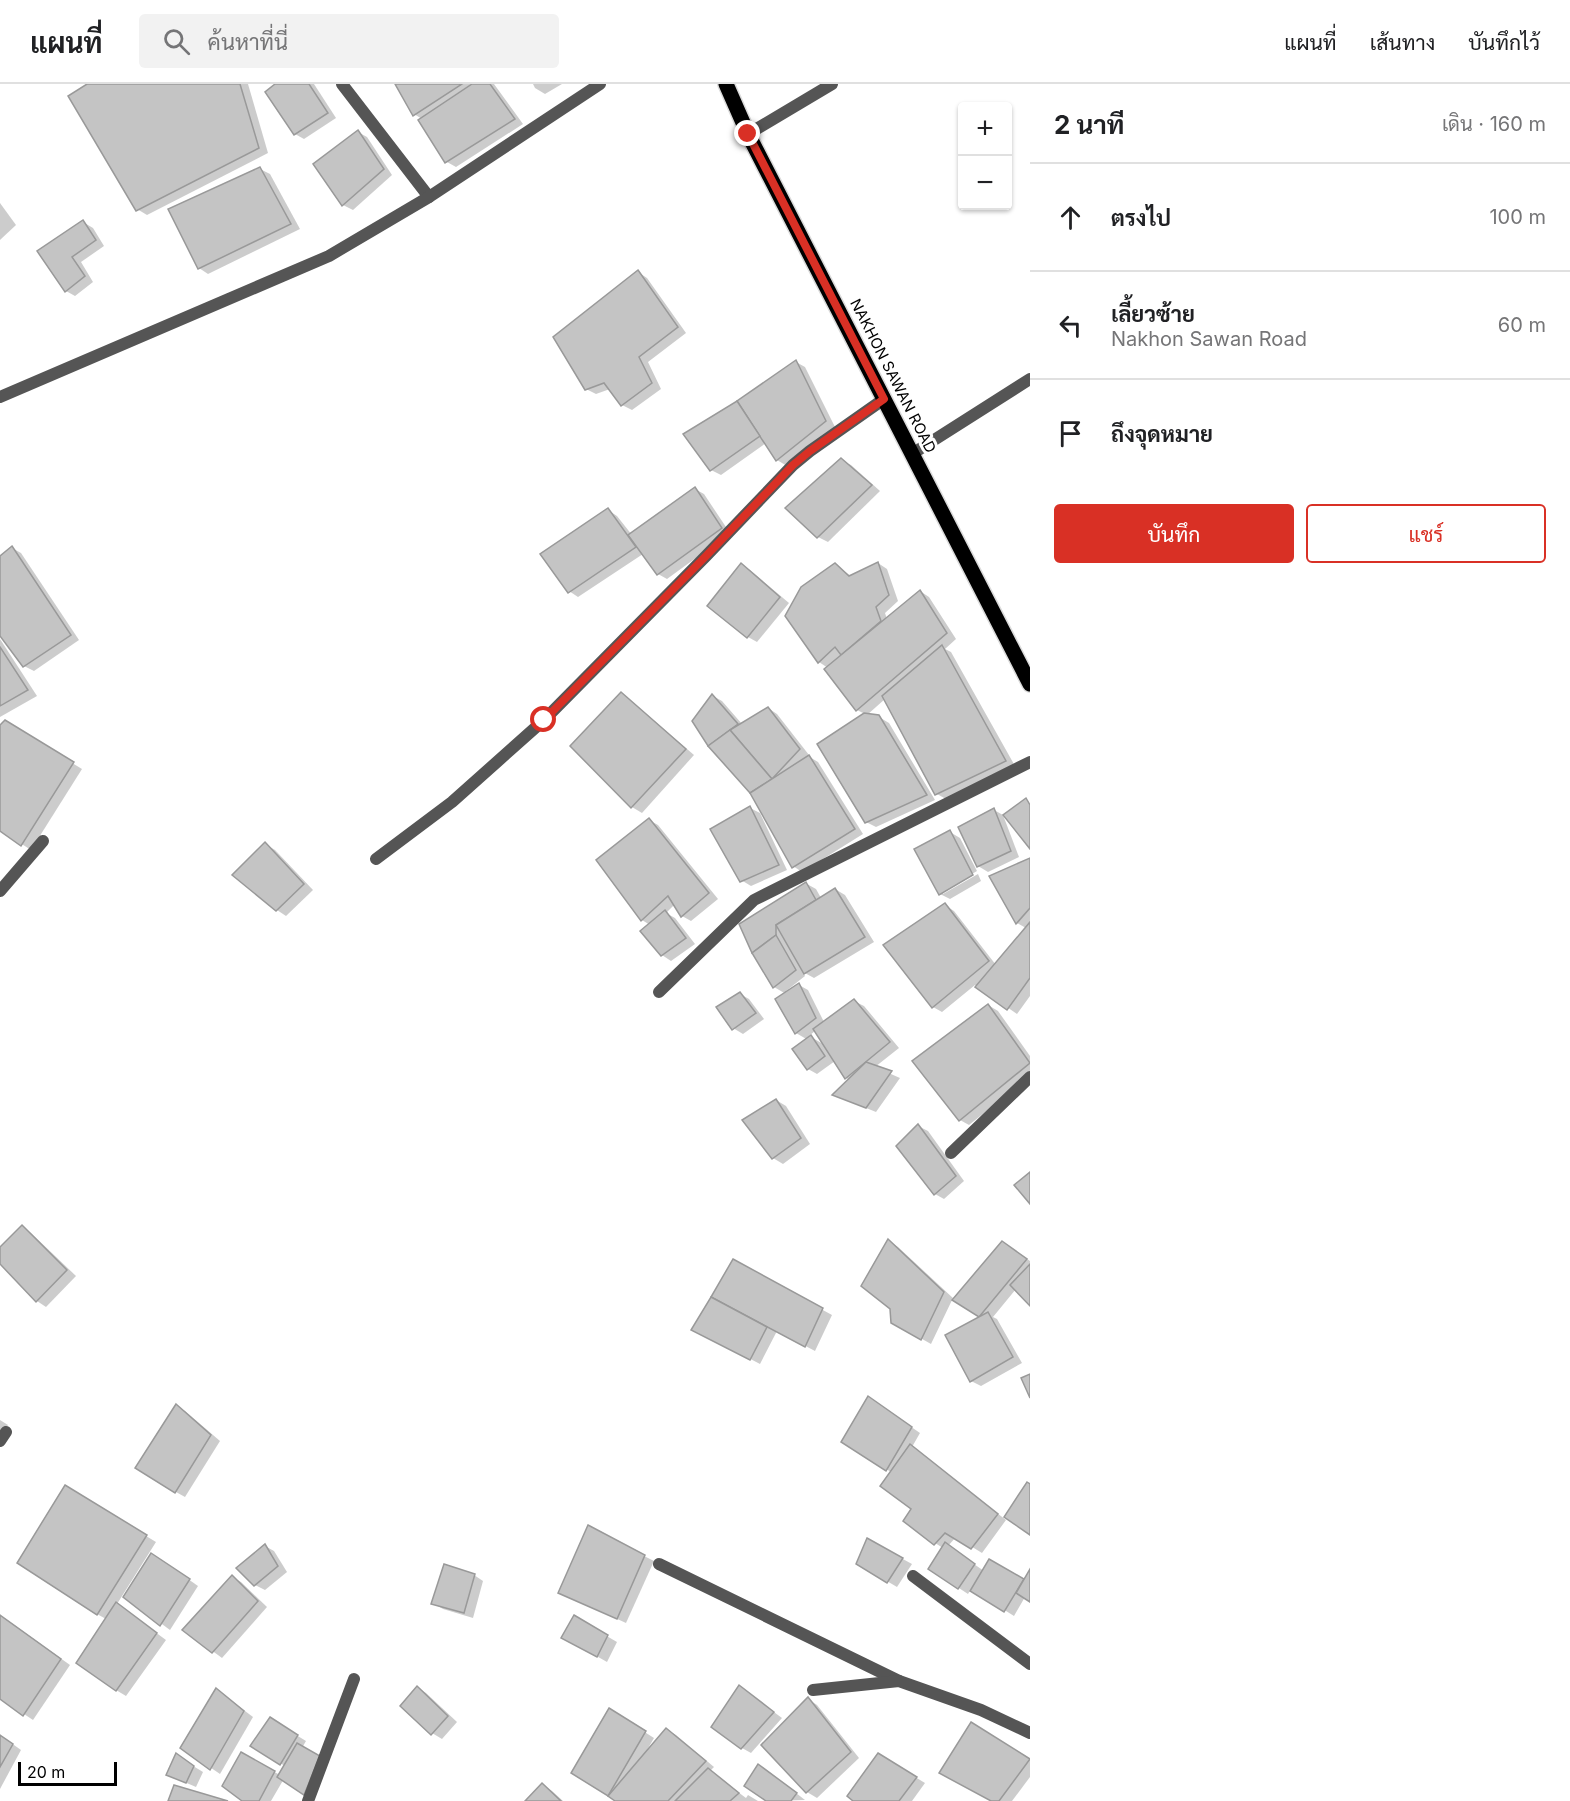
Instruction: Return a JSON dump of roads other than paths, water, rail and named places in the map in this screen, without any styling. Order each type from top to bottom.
[{"type":"main road","name":"NAKHON SAWAN ROAD","points":[[726,84],[748,134],[1030,684]]},
{"type":"street","points":[[342,84],[429,197]]},
{"type":"street","points":[[0,397],[329,256],[429,197],[600,84]]},
{"type":"street","points":[[748,134],[832,84]]},
{"type":"street","points":[[912,454],[1030,379]]},
{"type":"street","points":[[376,859],[452,802],[544,720],[793,465],[884,399]]},
{"type":"street","points":[[658,992],[754,900],[1030,762]]},
{"type":"street","points":[[0,891],[43,840]]},
{"type":"street","points":[[951,1153],[1030,1077]]},
{"type":"street","points":[[660,1564],[899,1681],[981,1710],[1030,1733]]},
{"type":"street","points":[[913,1576],[1030,1664]]},
{"type":"street","points":[[308,1801],[354,1679]]},
{"type":"street","points":[[813,1690],[899,1681]]}]
